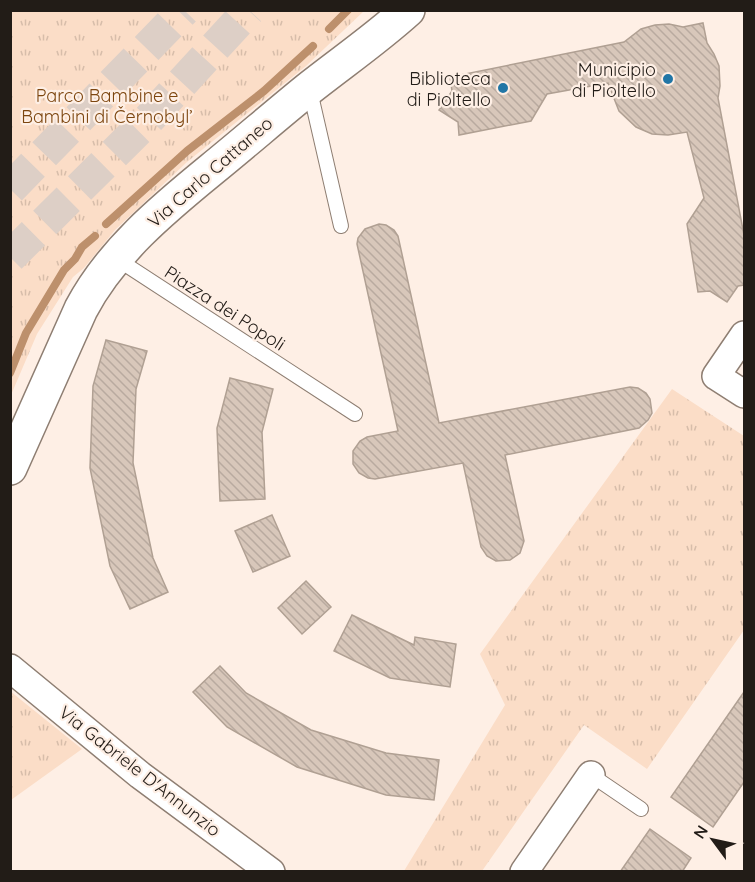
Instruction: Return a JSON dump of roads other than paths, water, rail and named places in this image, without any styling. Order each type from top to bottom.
[{"type":"street","name":"Via Carlo Cattaneo","points":[[10,468],[81,309],[92,289],[117,259],[157,215],[308,89],[375,39],[408,10]]},
{"type":"street","points":[[744,335],[716,376],[744,394]]},
{"type":"street","name":"Via Gabriele D'Annunzio","points":[[10,668],[140,775],[271,872]]},
{"type":"street","points":[[524,872],[591,775]]},
{"type":"lane","points":[[308,89],[340,226]]},
{"type":"lane","name":"Piazza dei Popoli","points":[[117,259],[355,414]]},
{"type":"lane","points":[[591,775],[641,809]]},
{"type":"waterway","points":[[329,29],[348,10]]},
{"type":"waterway","points":[[106,224],[187,151],[264,91],[313,46]]},
{"type":"waterway","points":[[10,373],[26,333],[64,270],[75,259],[82,247],[95,236]]},
{"type":"tunnel","points":[[10,189],[184,10]]},
{"type":"tunnel","points":[[10,257],[147,121],[249,10]]},
{"type":"place","name":"Municipio di Pioltello","points":[[668,79]]},
{"type":"place","name":"Biblioteca di Pioltello","points":[[503,88]]},
{"type":"park label","name":"Parco Bambine e Bambini di Černobyl’","points":[[107,106]]}]
